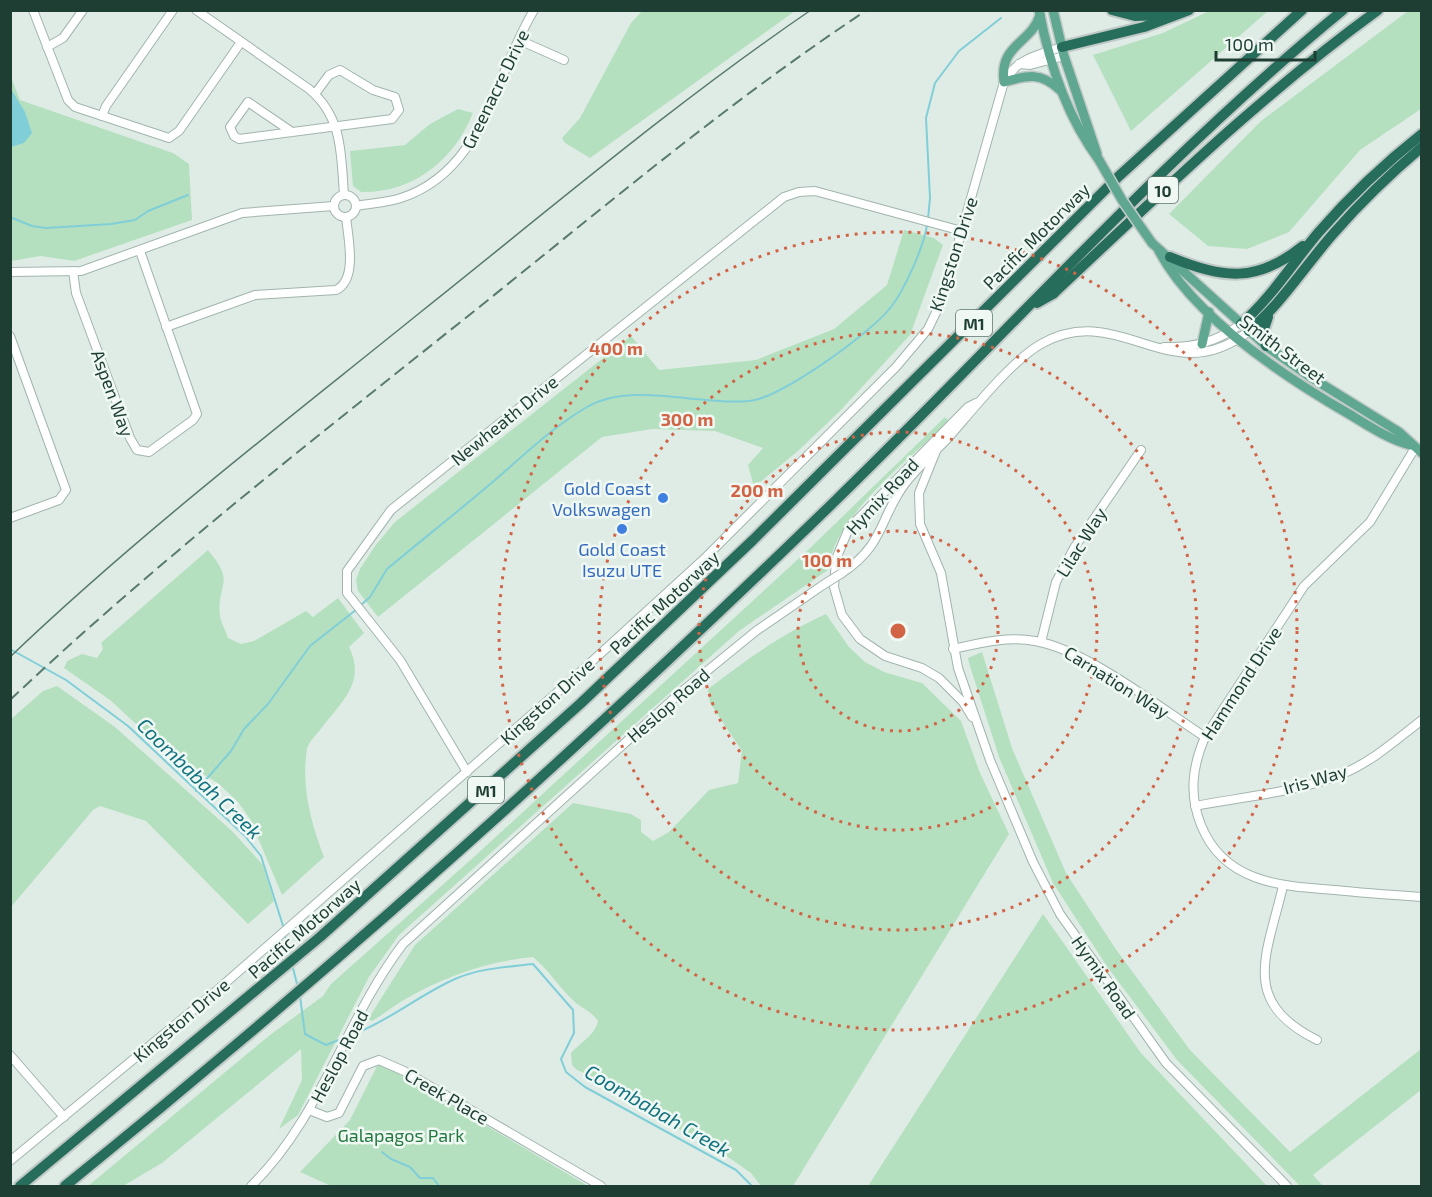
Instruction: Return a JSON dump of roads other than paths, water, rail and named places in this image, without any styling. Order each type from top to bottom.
[{"type":"highway","points":[[1112,10],[1145,17],[1186,12]]},
{"type":"highway","name":"Pacific Motorway","points":[[20,1186],[320,937],[451,822],[701,592],[1119,176],[1302,10]]},
{"type":"highway","name":"M1","points":[[65,1186],[263,1022],[495,820],[720,611],[1028,308],[1055,277],[1176,157],[1343,10]]},
{"type":"highway","name":"10","points":[[1028,308],[1053,294],[1191,163],[1256,106],[1378,10]]},
{"type":"highway","points":[[1063,51],[1186,12]]},
{"type":"highway","points":[[1245,328],[1317,235],[1378,169],[1422,134]]},
{"type":"highway","points":[[1245,328],[1274,306],[1355,210],[1422,147]]},
{"type":"highway","points":[[1170,257],[1206,271],[1247,273],[1277,264],[1317,235]]},
{"type":"highway","points":[[1266,346],[1263,328],[1274,306]]},
{"type":"main road","name":"Smith Street","points":[[1053,10],[1063,51],[1099,160]]},
{"type":"main road","name":"Smith Street","points":[[1040,13],[1050,55],[1063,93],[1088,145],[1167,266],[1209,312],[1239,339],[1316,395],[1395,441],[1417,449]]},
{"type":"main road","points":[[1040,13],[1035,27],[1009,54],[1003,70],[1004,81],[1035,75],[1051,81],[1063,93]]},
{"type":"main road","name":"Smith Street","points":[[1155,246],[1170,257],[1266,346],[1312,378],[1399,432],[1417,449]]},
{"type":"main road","points":[[1202,344],[1209,312]]},
{"type":"street","points":[[33,10],[68,100],[75,107],[165,137],[172,137],[241,42]]},
{"type":"street","points":[[47,47],[63,38],[83,10]]},
{"type":"street","points":[[102,116],[106,106],[173,10]]},
{"type":"street","points":[[196,10],[315,94],[327,108],[337,128],[342,151],[344,195]]},
{"type":"street","name":"Greenacre Drive","points":[[356,206],[391,201],[415,193],[433,183],[456,164],[475,137],[534,10]]},
{"type":"street","points":[[519,40],[564,60]]},
{"type":"street","name":"Kingston Drive","points":[[10,1161],[245,966],[704,559],[896,367],[928,329],[942,300],[1004,81],[1028,57],[1063,51]]},
{"type":"street","points":[[292,132],[248,102],[230,128],[234,136],[239,139],[393,119],[399,110],[399,101],[395,97],[373,90],[340,70],[329,75],[315,94]]},
{"type":"street","name":"Newheath Drive","points":[[466,772],[400,660],[365,618],[345,586],[347,571],[391,510],[784,197],[799,192],[815,191],[962,231]]},
{"type":"street","points":[[344,195],[353,199],[356,206],[354,212],[346,217]]},
{"type":"street","points":[[344,195],[338,198],[334,206],[337,213],[346,217]]},
{"type":"street","points":[[10,272],[73,271],[94,268],[242,213],[334,206]]},
{"type":"street","points":[[166,327],[255,295],[336,290],[342,287],[346,283],[349,270],[346,217]]},
{"type":"street","name":"Aspen Way","points":[[73,271],[76,293],[133,446],[141,452],[153,450],[193,420],[197,414],[140,251]]},
{"type":"street","name":"Heslop Road","points":[[1156,346],[1202,344],[1245,328]]},
{"type":"street","name":"Heslop Road","points":[[251,1186],[293,1138],[390,962],[412,936],[709,668],[842,573],[869,549],[885,524],[903,486],[1031,351],[1060,336],[1100,332],[1171,352],[1199,354],[1216,351],[1239,339],[1245,328]]},
{"type":"street","points":[[10,336],[66,490],[59,500],[10,518]]},
{"type":"street","name":"Hymix Road","points":[[979,729],[963,702],[939,678],[922,668],[885,656],[860,639],[843,615],[836,599],[834,586],[836,559],[849,528],[968,407],[984,398]]},
{"type":"street","name":"Hammond Drive","points":[[1417,449],[1370,522],[1304,586],[1205,737],[1195,762],[1193,781],[1195,806],[1206,837],[1226,862],[1245,875],[1283,886],[1422,897]]},
{"type":"street","name":"Lilac Way","points":[[1041,642],[1056,582],[1074,548],[1141,450]]},
{"type":"street","name":"Hymix Road","points":[[936,451],[923,478],[918,510],[924,535],[941,573],[953,649],[979,729],[1033,862],[1060,914],[1081,946],[1166,1063],[1287,1186]]},
{"type":"street","name":"Carnation Way","points":[[953,649],[994,640],[1041,642],[1059,646],[1082,657],[1205,737]]},
{"type":"street","name":"Iris Way","points":[[1195,806],[1322,781],[1343,773],[1372,757],[1422,720]]},
{"type":"street","points":[[1283,886],[1265,963],[1265,990],[1275,1010],[1295,1029],[1317,1040]]},
{"type":"street","points":[[10,1055],[64,1117]]},
{"type":"street","name":"Creek Place","points":[[309,1110],[327,1117],[339,1113],[363,1066],[379,1060],[404,1071],[601,1186]]},
{"type":"water","points":[[11,89],[25,112],[32,133],[24,143],[11,147]]},
{"type":"waterway","points":[[928,219],[930,198],[926,118],[935,83],[959,51],[1001,18]]},
{"type":"waterway","points":[[10,217],[32,226],[46,228],[111,224],[135,220],[148,211],[188,195]]},
{"type":"waterway","points":[[361,605],[370,597],[387,569],[551,432],[587,407],[605,399],[645,395],[730,402],[749,401],[782,389],[825,363],[865,332],[891,307],[913,267],[927,225]]},
{"type":"waterway","points":[[196,791],[231,751],[244,729],[268,704],[310,646],[357,609]]},
{"type":"waterway","name":"Coombabah Creek","points":[[10,649],[66,680],[128,726],[245,836],[261,856],[284,929]]},
{"type":"waterway","name":"Coombabah Creek","points":[[285,935],[290,956]]},
{"type":"waterway","name":"Coombabah Creek","points":[[292,964],[298,988]]},
{"type":"waterway","name":"Coombabah Creek","points":[[352,1035],[379,1023],[464,975],[533,964],[573,1010],[574,1033],[561,1059],[566,1072],[585,1087],[736,1170],[752,1186]]},
{"type":"waterway","name":"Coombabah Creek","points":[[300,996],[305,1034],[326,1045],[344,1038]]},
{"type":"waterway","points":[[382,1152],[391,1159],[410,1167],[420,1178],[433,1178],[439,1186]]},
{"type":"tram line","points":[[10,657],[59,611],[264,437],[662,119],[811,10]]},
{"type":"railway","points":[[10,700],[176,552],[290,458],[712,121],[867,10]]},
{"type":"place","name":"Gold Coast Volkswagen","points":[[663,498]]},
{"type":"place","name":"Gold Coast Isuzu UTE","points":[[622,529]]},
{"type":"park label","name":"Galapagos Park","points":[[401,1135]]}]
